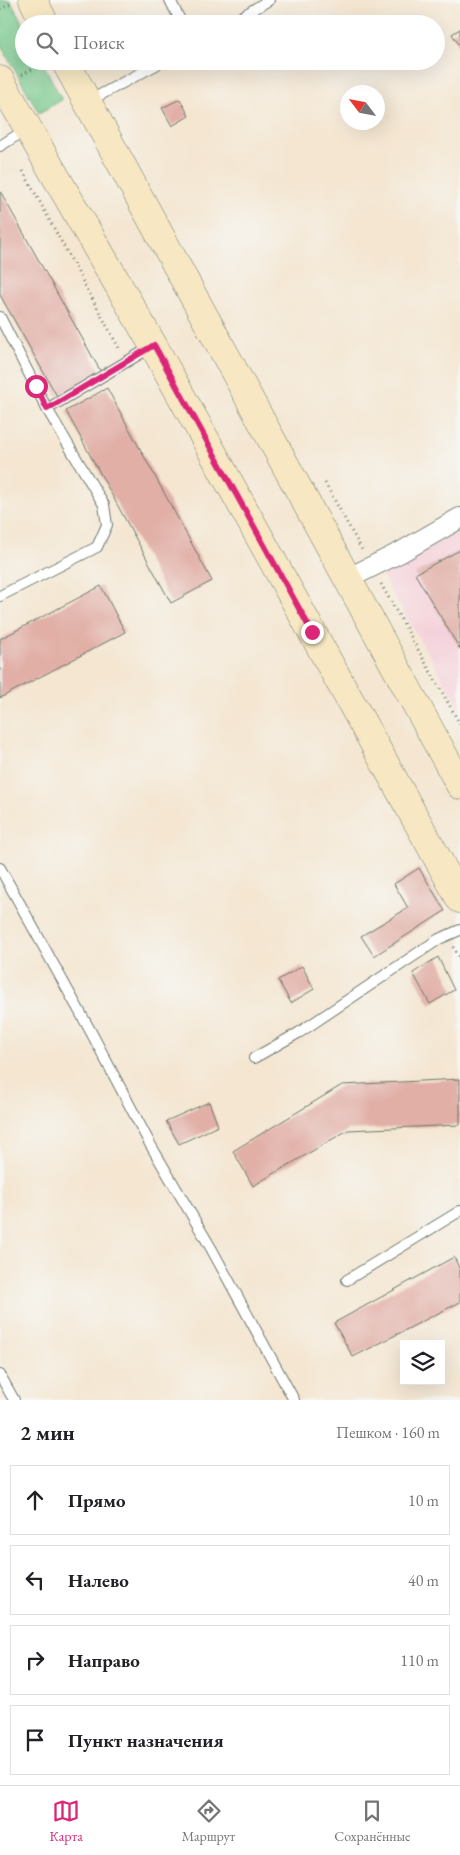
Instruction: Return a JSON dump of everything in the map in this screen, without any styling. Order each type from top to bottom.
[{"type":"street","points":[[33,0],[40,15]]},
{"type":"street","points":[[70,70],[349,578],[460,785]]},
{"type":"street","points":[[0,80],[11,139],[154,345],[460,899]]},
{"type":"street","points":[[349,578],[401,552],[460,518]]},
{"type":"lane","points":[[170,0],[178,15]]},
{"type":"lane","points":[[245,15],[270,0]]},
{"type":"lane","points":[[87,102],[146,70]]},
{"type":"lane","points":[[0,317],[47,409],[104,506],[107,525],[97,547],[0,596]]},
{"type":"lane","points":[[47,409],[154,345]]},
{"type":"lane","points":[[0,868],[92,1032],[150,1144],[211,1248],[294,1400]]},
{"type":"lane","points":[[254,1058],[300,1032],[439,939],[460,930]]},
{"type":"lane","points":[[347,1280],[460,1211]]},
{"type":"lane","points":[[0,1375],[14,1400]]},
{"type":"path","points":[[11,139],[126,361]]},
{"type":"shaded area","points":[[460,530],[460,708],[382,576]]},
{"type":"green space","points":[[0,0],[10,0],[18,15],[15,15],[15,70],[47,70],[62,100],[39,113],[0,44]]},
{"type":"building","points":[[460,29],[460,47],[452,34]]},
{"type":"building","points":[[180,99],[189,116],[172,126],[162,108]]},
{"type":"building","points":[[0,191],[101,372],[57,396],[0,295]]},
{"type":"building","points":[[107,388],[212,581],[171,603],[66,411]]},
{"type":"building","points":[[460,550],[460,649],[415,574]]},
{"type":"building","points":[[101,586],[125,632],[0,698],[0,639]]},
{"type":"building","points":[[419,868],[445,911],[374,956],[361,936],[408,908],[394,884]]},
{"type":"building","points":[[438,957],[454,990],[430,1004],[413,973]]},
{"type":"building","points":[[302,966],[314,989],[291,1003],[278,980]]},
{"type":"building","points":[[460,1079],[460,1125],[348,1130],[253,1186],[233,1151],[342,1085]]},
{"type":"building","points":[[209,1102],[218,1126],[179,1144],[166,1121]]},
{"type":"building","points":[[454,1257],[460,1270],[460,1302],[353,1357],[334,1323]]},
{"type":"route","points":[[36,386],[47,409],[154,345],[312,632]]}]
